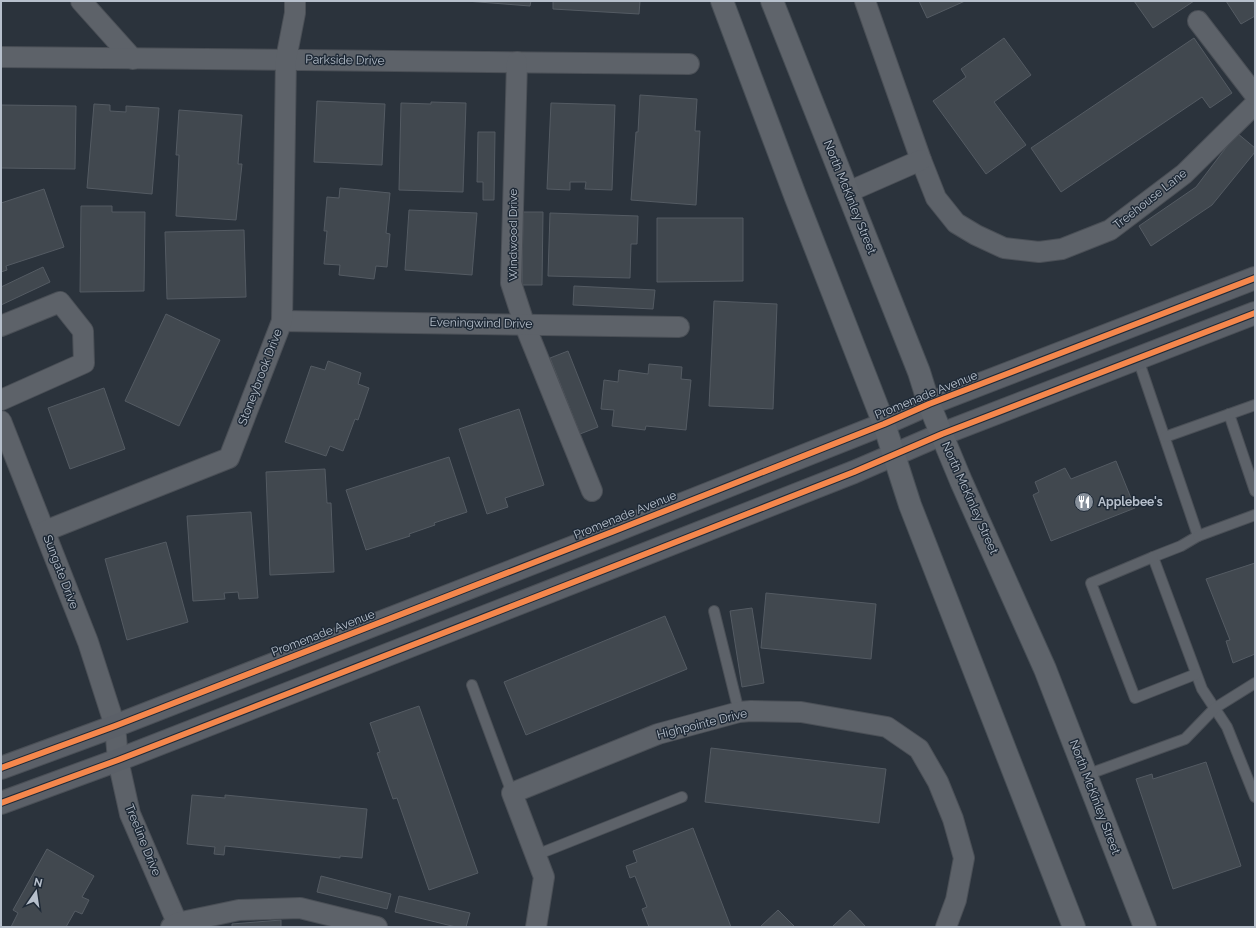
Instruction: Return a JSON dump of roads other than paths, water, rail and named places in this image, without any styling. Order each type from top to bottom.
[{"type":"main road","points":[[722,1],[796,198],[884,424],[913,512],[1074,927]]},
{"type":"main road","name":"North McKinley Street","points":[[772,1],[961,482],[1045,669],[1144,927]]},
{"type":"main road","name":"Promenade Avenue","points":[[1,768],[115,726],[884,424],[930,404],[1255,278]]},
{"type":"main road","points":[[1,803],[118,760],[894,455],[942,434],[1255,313]]},
{"type":"street","points":[[82,1],[133,59]]},
{"type":"street","name":"Stoneybrook Drive","points":[[45,531],[229,458],[282,321],[286,59],[295,13],[295,1]]},
{"type":"street","name":"Treehouse Lane","points":[[865,1],[921,160],[936,198],[956,222],[976,235],[1004,248],[1039,252],[1062,249],[1110,230],[1184,174],[1255,104]]},
{"type":"street","points":[[1198,20],[1255,95]]},
{"type":"street","name":"Parkside Drive","points":[[1,57],[689,64]]},
{"type":"street","name":"Windwood Drive","points":[[517,62],[511,283],[524,323],[592,490]]},
{"type":"street","points":[[848,192],[921,160]]},
{"type":"street","points":[[1,326],[60,302],[83,331],[84,363],[1,400]]},
{"type":"street","name":"Eveningwind Drive","points":[[282,321],[679,326]]},
{"type":"street","name":"Sungate Drive","points":[[1,421],[88,642],[115,726]]},
{"type":"street","name":"Highpointe Drive","points":[[512,793],[658,734],[739,712],[801,712],[887,727],[919,749],[938,782],[953,819],[964,858],[956,900],[946,927]]},
{"type":"street","name":"Treeline Drive","points":[[115,726],[118,760],[130,814],[176,926]]},
{"type":"street","points":[[512,793],[544,877],[536,927]]},
{"type":"street","points":[[176,926],[239,910],[300,908],[377,927]]},
{"type":"lane","points":[[1138,358],[1198,536]]},
{"type":"lane","points":[[1165,438],[1255,405]]},
{"type":"lane","points":[[1229,414],[1255,491]]},
{"type":"lane","points":[[1196,674],[1135,698],[1091,583],[1181,546],[1198,536],[1255,515]]},
{"type":"lane","points":[[1153,557],[1202,689],[1227,727],[1255,797]]},
{"type":"lane","points":[[714,611],[739,712]]},
{"type":"lane","points":[[1086,775],[1185,739],[1215,708],[1255,683]]},
{"type":"lane","points":[[472,685],[512,793]]},
{"type":"lane","points":[[536,856],[682,797]]},
{"type":"place","name":"Applebee's","points":[[1084,502]]}]
